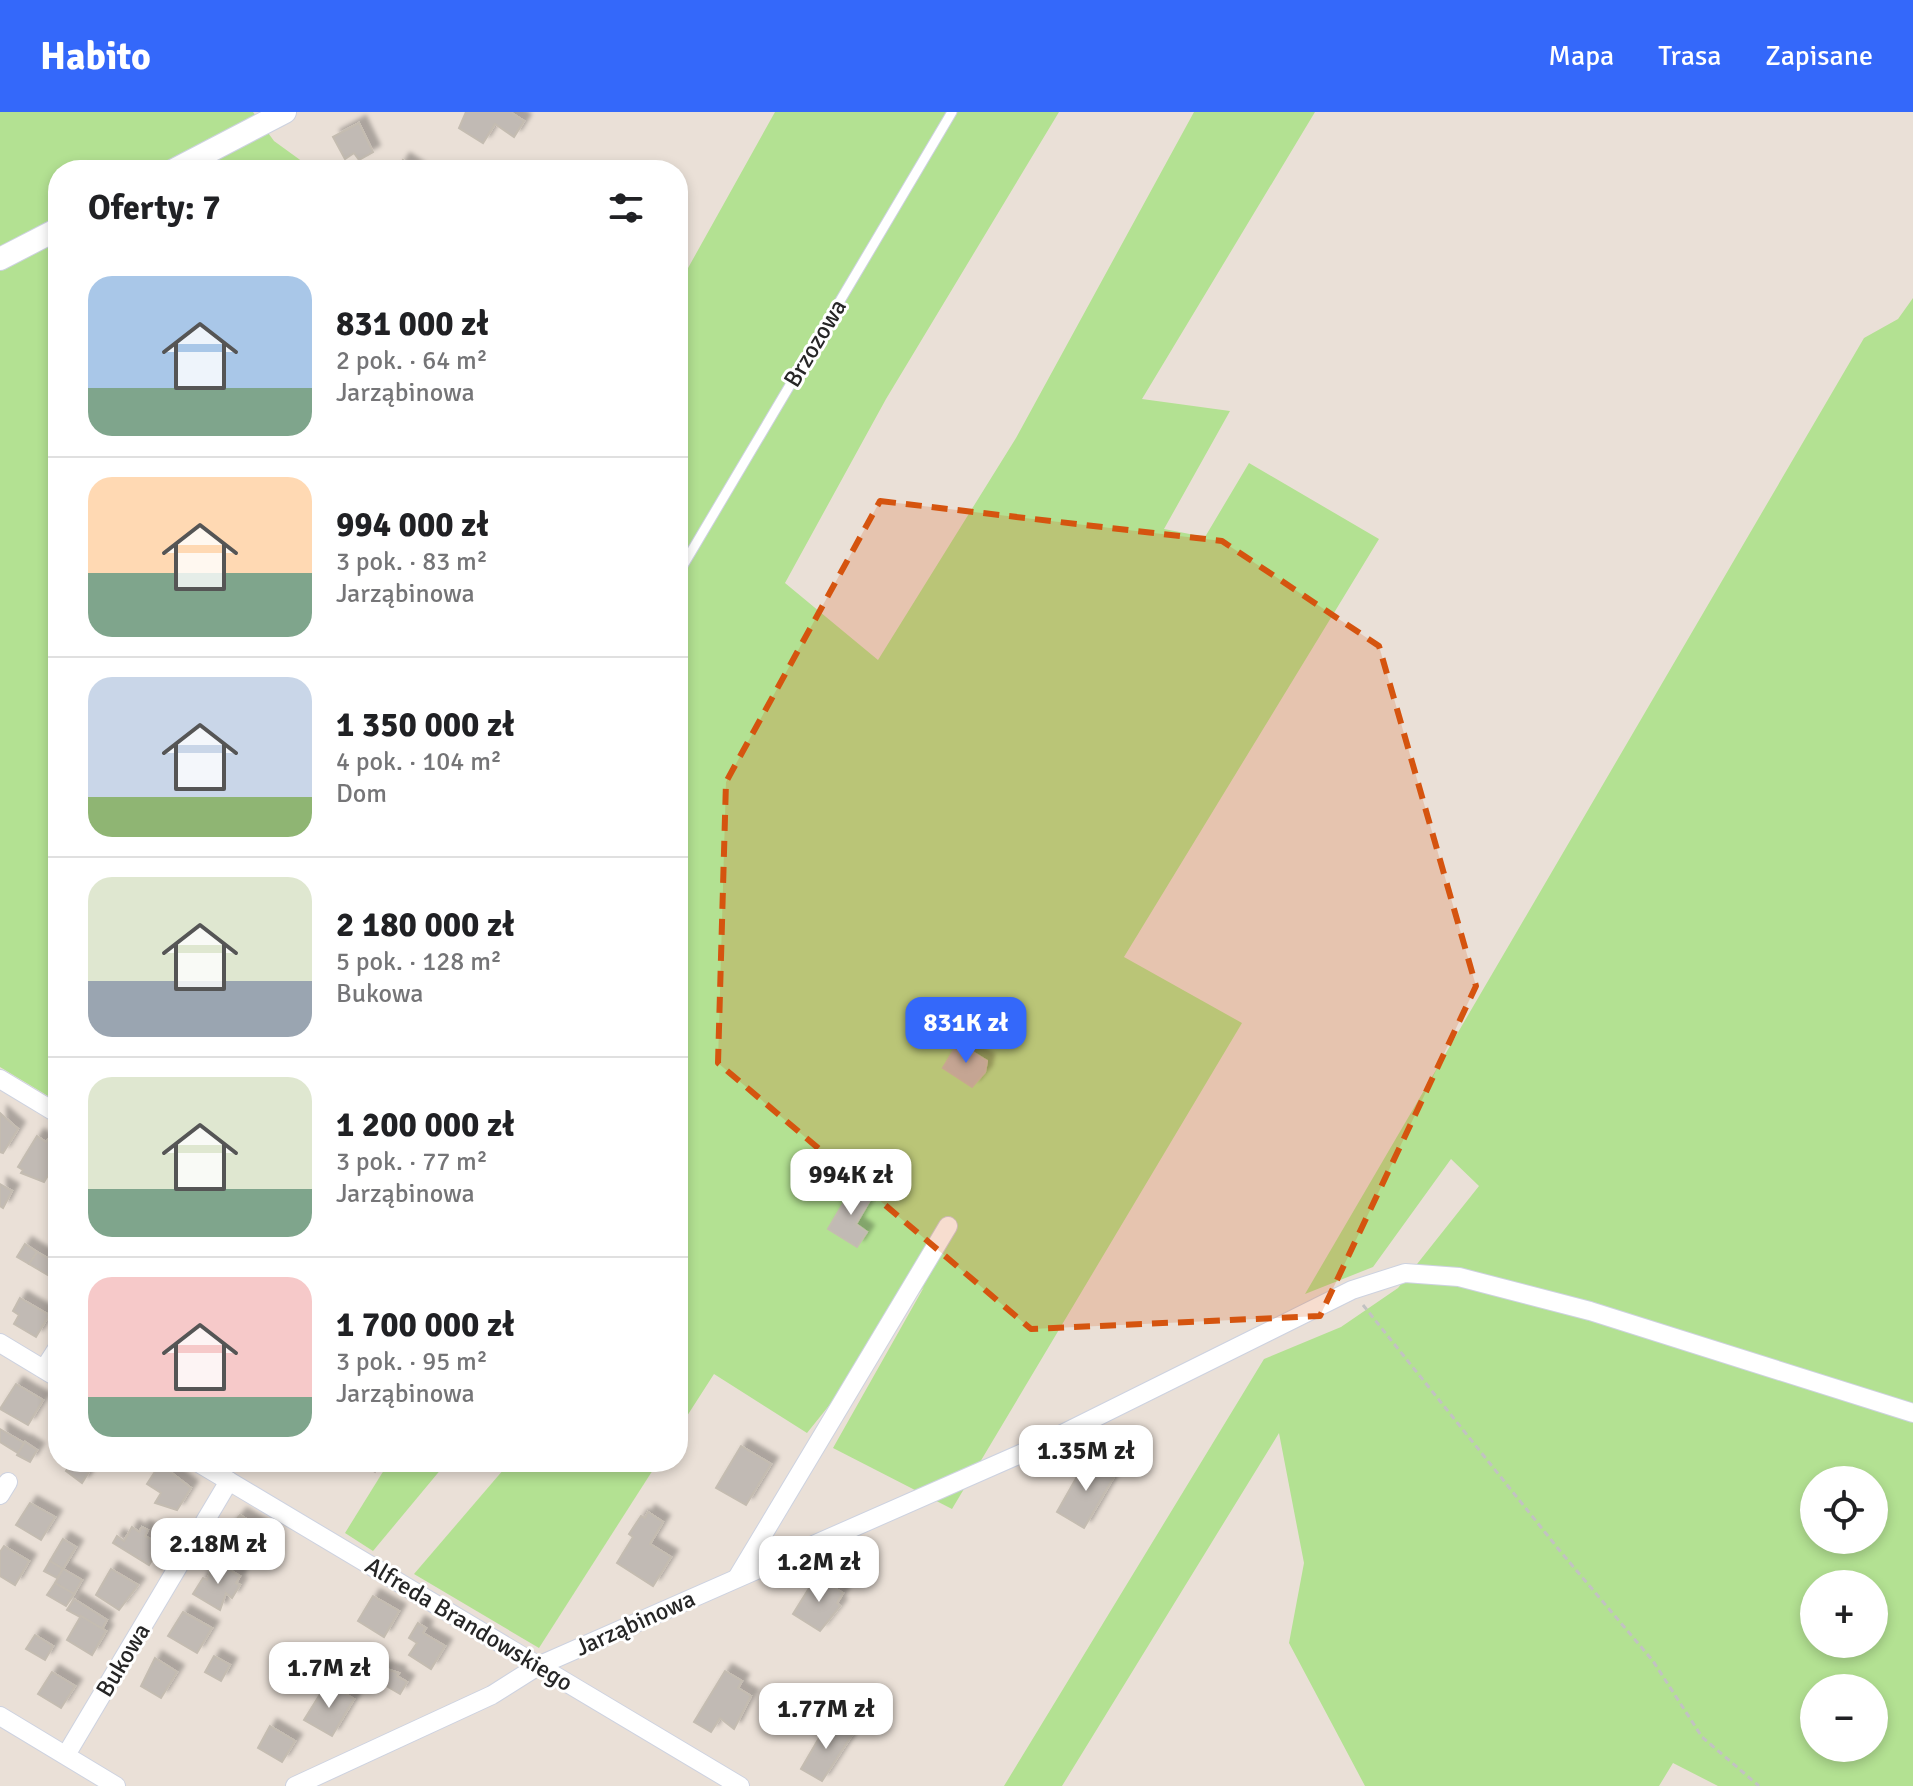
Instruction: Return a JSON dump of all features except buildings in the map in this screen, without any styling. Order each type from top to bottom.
[{"type":"street","points":[[193,160],[285,112]]},
{"type":"street","points":[[0,259],[48,234]]},
{"type":"street","points":[[0,1079],[48,1108]]},
{"type":"street","points":[[737,1578],[948,1226]]},
{"type":"street","name":"Jarząbinowa","points":[[295,1786],[492,1695],[538,1666],[1034,1448],[1352,1290],[1405,1273],[1459,1277],[1590,1311],[1913,1413]]},
{"type":"street","points":[[0,1343],[48,1372]]},
{"type":"street","name":"Alfreda Brandowskiego","points":[[214,1472],[740,1786]]},
{"type":"street","name":"Bukowa","points":[[66,1755],[229,1481]]},
{"type":"street","points":[[0,1716],[116,1786]]},
{"type":"lane","name":"Brzozowa","points":[[688,557],[952,112]]},
{"type":"path","points":[[1371,1296],[1360,1301],[1560,1551],[1653,1661],[1702,1737],[1759,1786]]},
{"type":"highlighted area","points":[[880,501],[1222,541],[1379,646],[1476,986],[1320,1316],[1031,1329],[718,1063],[726,782]]},
{"type":"green space","points":[[0,112],[253,112],[274,141],[300,160],[48,160],[48,1096],[0,1067]]},
{"type":"green space","points":[[775,112],[1059,112],[886,399],[785,583],[878,660],[1016,438],[1194,112],[1315,112],[1142,399],[1230,411],[1164,529],[1205,537],[1249,463],[1379,539],[1124,957],[1242,1023],[952,1509],[833,1448],[924,1287],[807,1433],[714,1374],[688,1414],[688,268]]},
{"type":"green space","points":[[1913,298],[1913,1786],[1718,1786],[1673,1763],[1659,1786],[1365,1786],[1289,1643],[1304,1563],[1279,1433],[1062,1786],[1004,1786],[1264,1359],[1341,1327],[1398,1288],[1479,1186],[1451,1159],[1373,1267],[1305,1294],[1864,338],[1898,319]]},
{"type":"green space","points":[[383,1472],[439,1472],[373,1551],[345,1533]]},
{"type":"green space","points":[[501,1472],[652,1472],[539,1648],[414,1574]]}]
